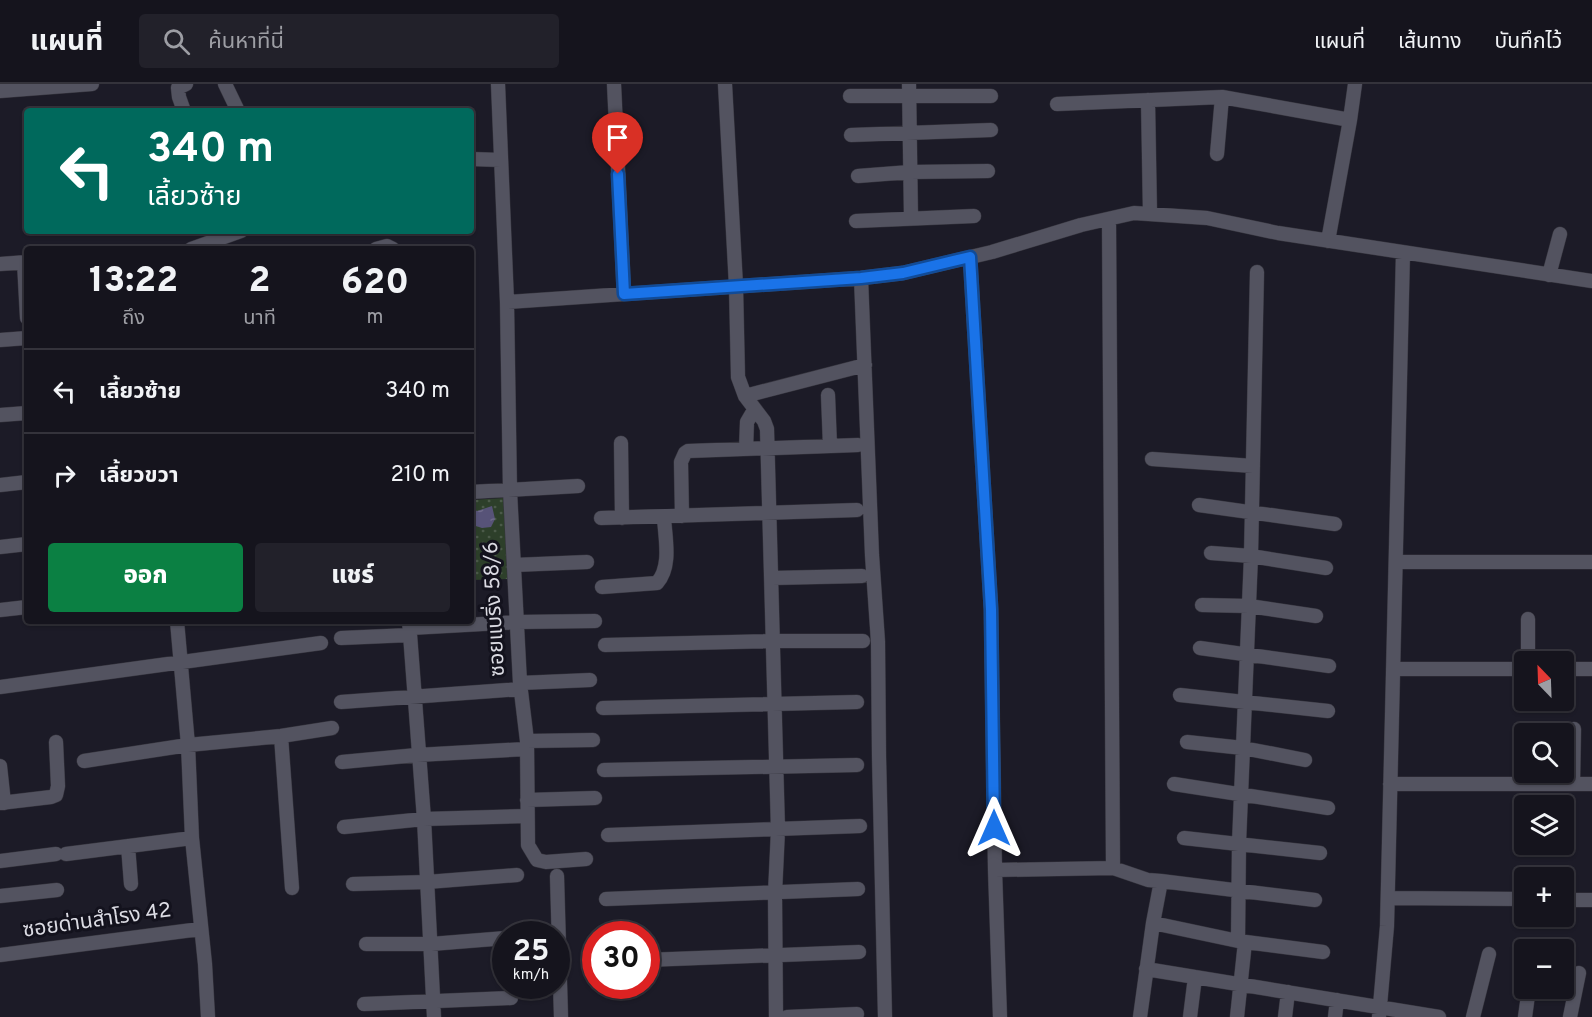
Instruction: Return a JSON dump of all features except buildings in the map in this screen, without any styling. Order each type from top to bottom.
[{"type":"street","points":[[0,92],[92,84]]},
{"type":"street","points":[[183,108],[177,92],[178,88],[186,84]]},
{"type":"street","points":[[225,84],[237,108]]},
{"type":"street","name":"ซอยแบริ่ง 58/6","points":[[498,84],[507,302],[510,490],[526,745],[528,845],[537,860],[546,862],[586,858]]},
{"type":"street","points":[[614,84],[624,294]]},
{"type":"street","points":[[725,84],[736,286],[738,377],[745,396],[764,421],[767,429],[778,830],[775,893],[776,1017]]},
{"type":"street","points":[[1328,241],[1355,84]]},
{"type":"street","points":[[909,89],[910,218]]},
{"type":"street","points":[[850,96],[909,89],[991,96]]},
{"type":"street","points":[[1057,104],[1222,97],[1350,120]]},
{"type":"street","points":[[1217,154],[1222,97]]},
{"type":"street","points":[[1148,100],[1150,214]]},
{"type":"street","points":[[851,135],[992,130]]},
{"type":"street","points":[[474,159],[501,160]]},
{"type":"street","points":[[858,177],[910,172],[988,171]]},
{"type":"street","points":[[507,302],[861,278],[903,273],[1134,213],[1207,218],[1278,233],[1592,281]]},
{"type":"street","points":[[856,221],[974,216]]},
{"type":"street","points":[[1109,219],[1113,868]]},
{"type":"street","points":[[199,246],[231,234]]},
{"type":"street","points":[[1549,274],[1560,234]]},
{"type":"street","points":[[1380,1012],[1388,898],[1403,252]]},
{"type":"street","points":[[970,257],[991,609],[994,870],[1000,1017]]},
{"type":"street","points":[[0,264],[24,262]]},
{"type":"street","points":[[1237,1017],[1241,942],[1238,890],[1239,843],[1251,556],[1257,272]]},
{"type":"street","points":[[861,278],[872,555],[879,642],[879,768],[885,1017]]},
{"type":"street","points":[[0,340],[24,338]]},
{"type":"street","points":[[745,396],[864,365]]},
{"type":"street","points":[[828,395],[830,446]]},
{"type":"street","points":[[746,449],[747,422],[754,410]]},
{"type":"street","points":[[0,415],[24,413]]},
{"type":"street","points":[[621,443],[622,518]]},
{"type":"street","points":[[682,516],[681,462],[685,453],[695,450],[858,445]]},
{"type":"street","points":[[1152,459],[1253,466]]},
{"type":"street","points":[[0,485],[24,482]]},
{"type":"street","points":[[474,492],[578,486]]},
{"type":"street","points":[[1199,505],[1335,524]]},
{"type":"street","points":[[601,518],[857,510]]},
{"type":"street","points":[[602,586],[657,583],[664,576],[666,566],[664,517]]},
{"type":"street","points":[[0,547],[24,544]]},
{"type":"street","points":[[1211,552],[1326,568]]},
{"type":"street","points":[[514,565],[587,562]]},
{"type":"street","points":[[1396,562],[1592,562]]},
{"type":"street","points":[[771,578],[862,576]]},
{"type":"street","points":[[1203,605],[1249,606],[1316,616]]},
{"type":"street","points":[[0,610],[24,607]]},
{"type":"street","points":[[1528,619],[1528,651]]},
{"type":"street","points":[[341,638],[410,628],[517,622],[595,621]]},
{"type":"street","points":[[177,624],[188,745],[192,838],[208,1017]]},
{"type":"street","points":[[410,628],[417,755],[424,819],[434,1017]]},
{"type":"street","points":[[605,645],[862,641]]},
{"type":"street","points":[[0,687],[321,643]]},
{"type":"street","points":[[1200,648],[1329,666]]},
{"type":"street","points":[[1393,669],[1514,669]]},
{"type":"street","points":[[1574,669],[1592,669]]},
{"type":"street","points":[[341,702],[590,680]]},
{"type":"street","points":[[1180,695],[1328,711]]},
{"type":"street","points":[[603,708],[857,702]]},
{"type":"street","points":[[84,761],[188,745],[281,736],[332,728]]},
{"type":"street","points":[[281,736],[292,888]]},
{"type":"street","points":[[342,762],[593,740]]},
{"type":"street","points":[[0,766],[2,803],[56,795],[58,786],[56,742]]},
{"type":"street","points":[[1187,742],[1243,748],[1305,760]]},
{"type":"street","points":[[604,771],[856,765]]},
{"type":"street","points":[[1174,784],[1328,808]]},
{"type":"street","points":[[1390,784],[1592,784]]},
{"type":"street","points":[[527,800],[595,798]]},
{"type":"street","points":[[344,827],[424,819],[527,816]]},
{"type":"street","points":[[608,835],[860,826]]},
{"type":"street","points":[[0,861],[192,838]]},
{"type":"street","points":[[1184,838],[1320,853]]},
{"type":"street","points":[[128,846],[131,884]]},
{"type":"street","points":[[994,870],[1113,868],[1148,880],[1316,900]]},
{"type":"street","points":[[353,884],[427,882],[517,875]]},
{"type":"street","points":[[557,876],[561,1017]]},
{"type":"street","points":[[1140,1017],[1161,881]]},
{"type":"street","points":[[606,899],[858,889]]},
{"type":"street","points":[[0,896],[57,890]]},
{"type":"street","points":[[1388,898],[1514,899]]},
{"type":"street","points":[[1574,900],[1592,900]]},
{"type":"street","points":[[1153,922],[1241,942],[1323,952]]},
{"type":"street","name":"ซอยด่านสำโรง 42","points":[[0,955],[200,929]]},
{"type":"street","points":[[366,944],[431,944],[492,939]]},
{"type":"street","points":[[660,959],[859,952]]},
{"type":"street","points":[[1473,1017],[1489,954]]},
{"type":"street","points":[[1146,969],[1337,1000],[1380,1012],[1432,1016]]},
{"type":"street","points":[[1570,1017],[1579,973]]},
{"type":"street","points":[[1190,1017],[1195,977]]},
{"type":"street","points":[[1286,1017],[1288,992]]},
{"type":"street","points":[[364,1004],[492,998]]},
{"type":"street","points":[[1525,1017],[1527,999]]},
{"type":"street","points":[[1335,1017],[1337,1000]]},
{"type":"street","points":[[787,1017],[857,1014]]},
{"type":"green space","points":[[504,498],[509,579],[474,580],[474,500]]},
{"type":"water","points":[[492,506],[495,519],[491,527],[474,527],[474,510],[477,511]]},
{"type":"route","points":[[618,174],[624,294],[861,278],[903,273],[970,257],[991,609],[994,828]]}]
